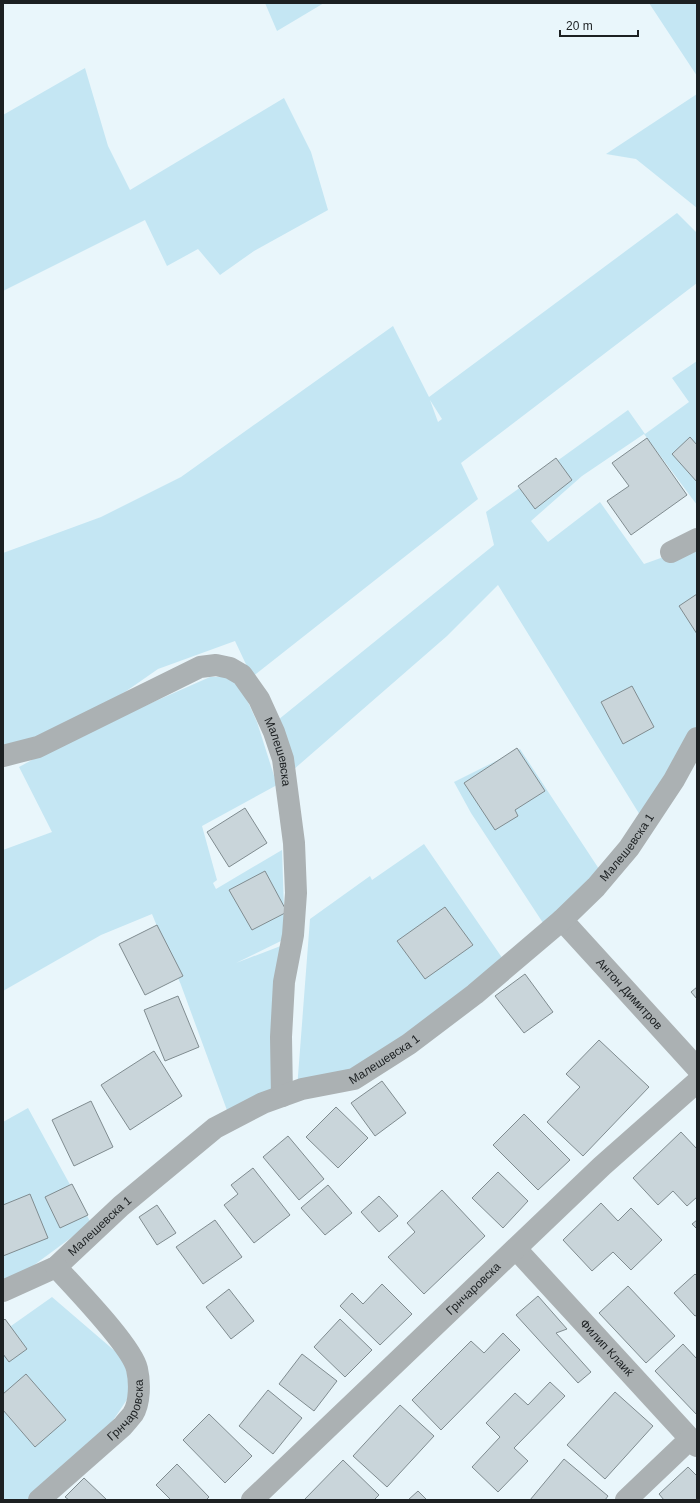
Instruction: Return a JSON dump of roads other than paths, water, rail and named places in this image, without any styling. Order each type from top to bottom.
[{"type":"street","points":[[671,552],[697,539]]},
{"type":"street","name":"Малешевска","points":[[3,756],[38,747],[200,666],[216,665],[230,668],[242,675],[258,699],[274,732],[283,759],[294,843],[296,893],[293,935],[284,982],[281,1037],[282,1096]]},
{"type":"street","name":"Малешевска 1","points":[[3,1291],[56,1267],[121,1206],[215,1128],[263,1103],[302,1088],[354,1079],[409,1044],[475,994],[562,920],[596,887],[629,848],[674,780],[697,738]]},
{"type":"street","name":"Антон Димитров","points":[[562,920],[697,1068]]},
{"type":"street","name":"Грнчаровска","points":[[252,1500],[602,1166],[697,1082]]},
{"type":"street","name":"Филип Клаиќ","points":[[516,1249],[694,1442]]},
{"type":"street","name":"Грнчаровска","points":[[39,1500],[123,1426],[133,1414],[137,1403],[139,1380],[134,1360],[113,1332],[56,1267]]},
{"type":"street","points":[[626,1500],[694,1442]]}]
